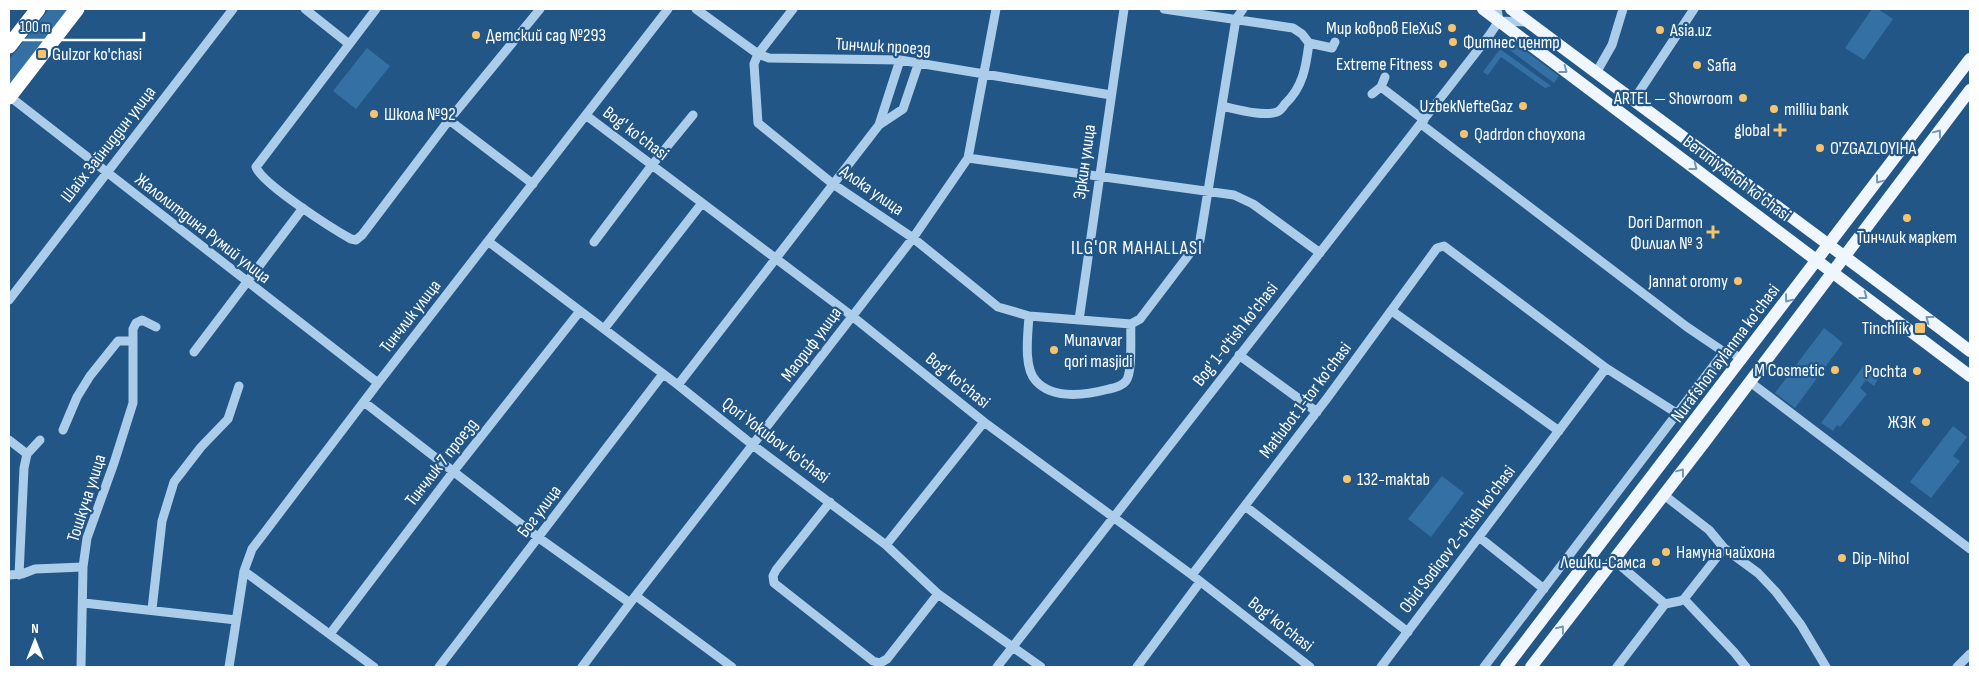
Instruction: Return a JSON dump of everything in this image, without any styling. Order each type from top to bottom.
[{"type":"highway","points":[[9,46],[38,9]]},
{"type":"highway","points":[[9,97],[77,9]]},
{"type":"main road","name":"Beruniy shoh ko'chasi","points":[[1483,9],[1498,15],[1970,376]]},
{"type":"main road","name":"Beruniy shoh ko'chasi","points":[[1511,9],[1633,101],[1830,244],[1970,351]]},
{"type":"main road","name":"Nurafshon aylanma ko'chasi","points":[[1506,667],[1970,59]]},
{"type":"main road","points":[[1531,667],[1703,444],[1970,90]]},
{"type":"main road","points":[[1943,96],[1953,97],[1957,107]]},
{"type":"main road","points":[[1687,432],[1693,430],[1699,432],[1703,444]]},
{"type":"main road","points":[[1583,567],[1587,578],[1599,580]]},
{"type":"street","name":"Шайх Зайниддин улица","points":[[9,300],[233,9]]},
{"type":"street","points":[[306,9],[349,44]]},
{"type":"street","points":[[376,9],[256,167],[260,175],[303,208],[351,239],[360,238],[448,120],[540,9]]},
{"type":"street","name":"Тинчлик улица","points":[[229,667],[244,571],[252,549],[668,9]]},
{"type":"street","name":"Тинчлик проезд","points":[[696,9],[758,54],[769,58],[919,62],[983,75],[1110,96]]},
{"type":"street","points":[[758,54],[793,9]]},
{"type":"street","name":"Маориф улица","points":[[582,667],[913,238],[968,158],[996,9]]},
{"type":"street","name":"Эркин улица","points":[[1079,320],[1124,9]]},
{"type":"street","points":[[1164,9],[1293,28],[1302,34],[1309,44],[1302,80],[1288,102],[1278,112],[1265,114],[1222,106]]},
{"type":"street","points":[[1029,316],[1028,355],[1030,370],[1035,380],[1052,391],[1068,394],[1088,394],[1107,390],[1119,386],[1126,381],[1129,373],[1131,324],[1140,319],[1200,240],[1236,19],[1243,9]]},
{"type":"street","points":[[1596,73],[1612,45],[1623,9]]},
{"type":"street","points":[[1633,101],[1694,9]]},
{"type":"street","points":[[1498,15],[1529,22]]},
{"type":"street","name":"Bog' 1-o'tish ko'chasi","points":[[997,667],[1423,122],[1498,15]]},
{"type":"street","points":[[1309,44],[1332,48],[1335,42]]},
{"type":"street","name":"Алока улица","points":[[758,54],[754,74],[758,123],[834,184],[913,238],[998,307],[1029,316],[1131,324]]},
{"type":"street","points":[[678,385],[878,125],[900,60]]},
{"type":"street","points":[[878,125],[903,110],[919,62]]},
{"type":"street","points":[[1372,94],[1381,88],[1385,77]]},
{"type":"street","points":[[1381,88],[1687,327],[1724,352],[1730,351],[1742,360]]},
{"type":"street","name":"Жалолитдина Румий улица","points":[[9,97],[378,383]]},
{"type":"street","points":[[594,242],[652,165],[693,115]]},
{"type":"street","name":"Bog' ko'chasi","points":[[587,116],[852,316],[984,422],[1192,575],[1310,667]]},
{"type":"street","points":[[448,120],[533,184]]},
{"type":"street","points":[[968,158],[1234,195],[1244,198],[1320,253]]},
{"type":"street","points":[[604,329],[702,203]]},
{"type":"street","points":[[194,352],[303,208]]},
{"type":"street","name":"Qori Yokubov ko'chasi","points":[[489,242],[886,545],[938,594],[1014,646],[1041,667]]},
{"type":"street","name":"Matlubot 1-tor ko'chasi","points":[[1192,575],[1317,412],[1437,248],[1444,246],[1606,368]]},
{"type":"street","name":"Тинчлик 7 проезд","points":[[330,634],[453,472],[580,311]]},
{"type":"street","points":[[1392,311],[1559,431]]},
{"type":"street","name":"Тошкуча улица","points":[[81,667],[84,603],[83,567],[87,538],[114,463],[132,403],[133,329],[139,321],[145,321],[156,327]]},
{"type":"street","points":[[63,430],[77,398],[90,376],[118,341],[132,341]]},
{"type":"street","points":[[1484,667],[1724,352]]},
{"type":"street","points":[[1239,355],[1317,412]]},
{"type":"street","points":[[1606,368],[1678,414]]},
{"type":"street","name":"Obid Sodiqov 2-o'tish ko'chasi","points":[[1381,667],[1606,368]]},
{"type":"street","name":"Бог улица","points":[[439,667],[663,374]]},
{"type":"street","points":[[1750,382],[1970,549]]},
{"type":"street","points":[[152,610],[162,521],[174,482],[201,447],[228,419],[239,386]]},
{"type":"street","points":[[364,402],[539,538],[732,667]]},
{"type":"street","points":[[886,545],[984,422]]},
{"type":"street","points":[[9,440],[27,454]]},
{"type":"street","points":[[19,575],[24,468],[27,454],[40,440]]},
{"type":"street","points":[[1664,495],[1709,530],[1724,548],[1758,573],[1776,592],[1800,625],[1826,667]]},
{"type":"street","points":[[830,502],[776,570],[773,576],[774,583],[873,661],[880,663],[887,659],[938,594]]},
{"type":"street","points":[[1245,506],[1408,632]]},
{"type":"street","points":[[1479,538],[1544,589]]},
{"type":"street","points":[[1616,667],[1665,604],[1680,601],[1684,598],[1724,548]]},
{"type":"street","points":[[1614,560],[1665,604]]},
{"type":"street","points":[[9,575],[19,575],[35,569],[83,567]]},
{"type":"street","points":[[244,571],[374,667]]},
{"type":"street","points":[[1137,667],[1200,582]]},
{"type":"street","points":[[1684,598],[1746,667]]},
{"type":"street","points":[[84,603],[236,620]]},
{"type":"street","points":[[1958,667],[1970,654]]},
{"type":"shaded area","points":[[49,9],[69,9],[9,86],[9,60]]},
{"type":"shaded area","points":[[1872,9],[1878,9],[1893,19],[1864,60],[1845,48]]},
{"type":"shaded area","points":[[1512,41],[1559,76],[1554,83],[1503,45]]},
{"type":"shaded area","points":[[367,48],[390,66],[356,109],[333,91]]},
{"type":"shaded area","points":[[1500,49],[1551,86],[1545,88],[1501,57],[1488,75],[1483,72]]},
{"type":"shaded area","points":[[1824,328],[1843,343],[1795,408],[1775,393]]},
{"type":"shaded area","points":[[1865,364],[1880,376],[1874,386],[1866,380],[1860,388],[1867,394],[1840,427],[1837,425],[1833,431],[1821,423]]},
{"type":"shaded area","points":[[1953,426],[1967,437],[1953,456],[1960,461],[1931,498],[1910,482]]},
{"type":"shaded area","points":[[1442,476],[1464,493],[1431,537],[1408,519]]},
{"type":"place","name":"Мир ковров EleXuS","points":[[1452,28]]},
{"type":"place","name":"Asia.uz","points":[[1660,30]]},
{"type":"place","name":"Детский сад №293","points":[[476,35]]},
{"type":"place","name":"Фитнес центр","points":[[1453,42]]},
{"type":"place","name":"Gulzor ko'chasi","points":[[42,54]]},
{"type":"place","name":"Extreme Fitness","points":[[1443,64]]},
{"type":"place","name":"Safia","points":[[1697,65]]},
{"type":"place","name":"ARTEL — Showroom","points":[[1743,98]]},
{"type":"place","name":"UzbekNefteGaz","points":[[1523,106]]},
{"type":"place","name":"milliu bank","points":[[1774,109]]},
{"type":"place","name":"Школа №92","points":[[374,114]]},
{"type":"place","name":"global","points":[[1780,130]]},
{"type":"place","name":"Qadrdon choyxona","points":[[1464,134]]},
{"type":"place","name":"O'ZGAZLOYIHA","points":[[1820,148]]},
{"type":"place","name":"Тинчлик маркет","points":[[1907,218]]},
{"type":"place","name":"Dori Darmon Филиал № 3","points":[[1713,232]]},
{"type":"place","name":"Jannat oromy","points":[[1738,281]]},
{"type":"place","name":"Tinchlik","points":[[1920,328]]},
{"type":"place","name":"Munavvar qori masjidi","points":[[1054,350]]},
{"type":"place","name":"M Cosmetic","points":[[1835,370]]},
{"type":"place","name":"Pochta","points":[[1917,371]]},
{"type":"place","name":"ЖЭК","points":[[1926,422]]},
{"type":"place","name":"132-maktab","points":[[1347,479]]},
{"type":"place","name":"Намуна чайхона","points":[[1666,552]]},
{"type":"place","name":"Dip-Nihol","points":[[1842,558]]},
{"type":"place","name":"Лешки-Самса","points":[[1656,562]]},
{"type":"district","name":"ILG'OR MAHALLASI","points":[[1137,247]]}]
